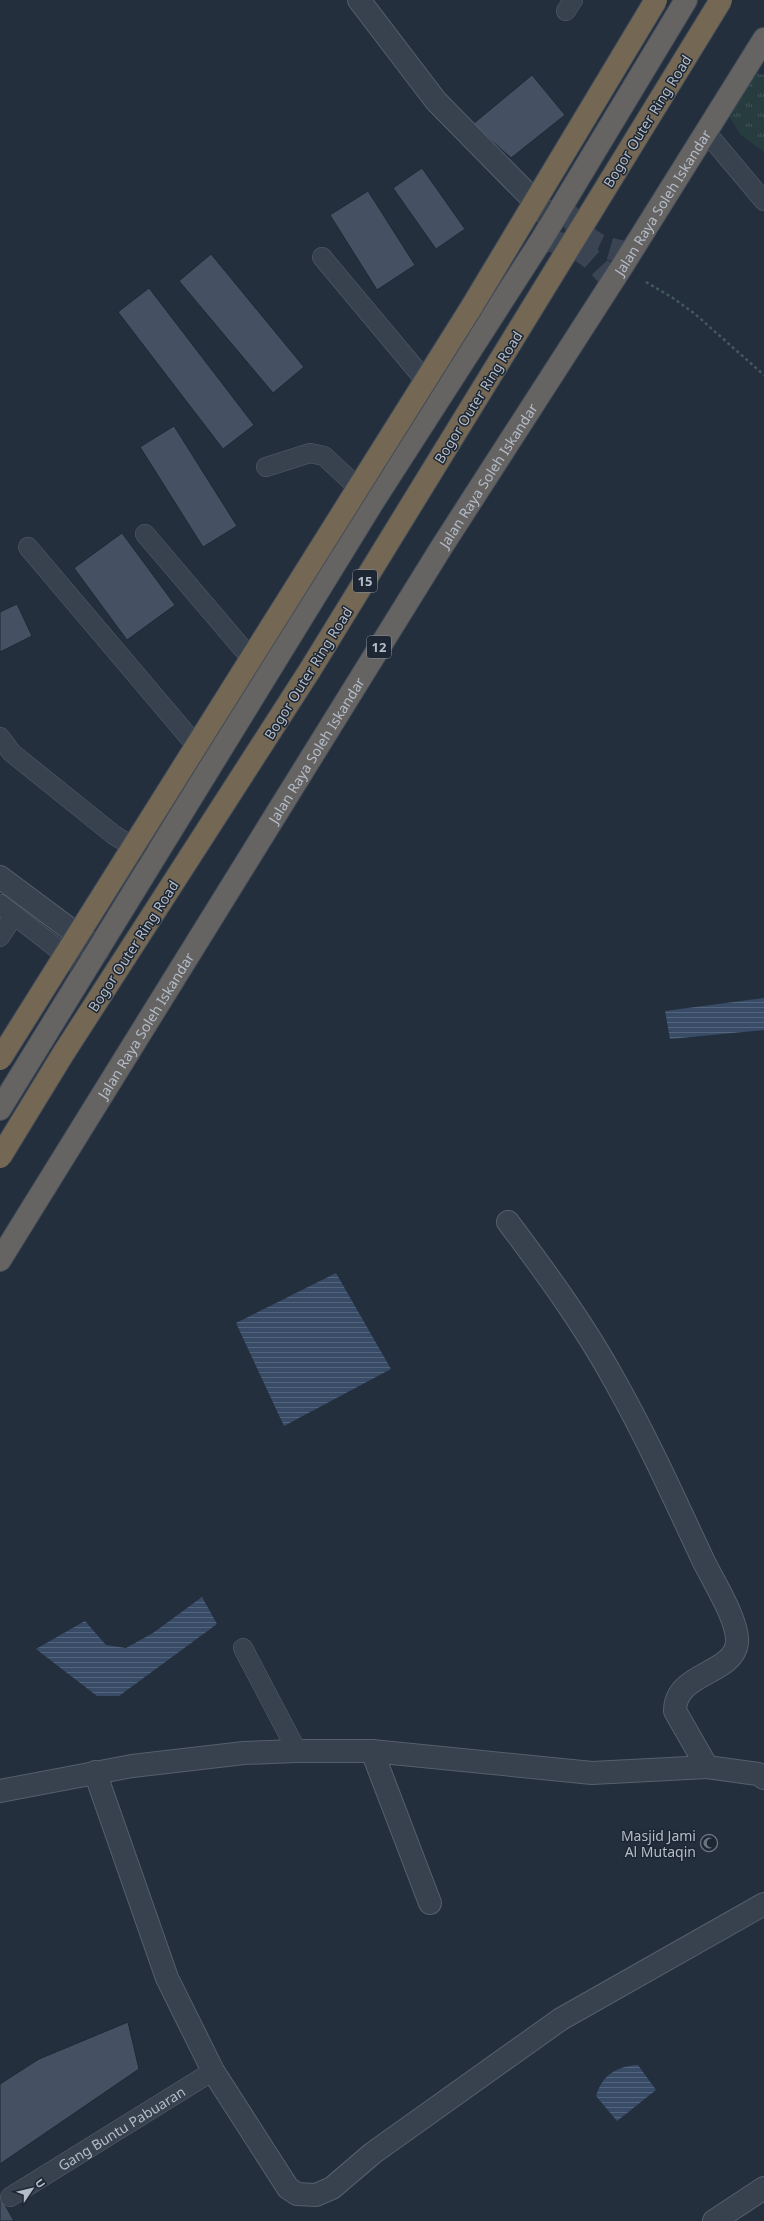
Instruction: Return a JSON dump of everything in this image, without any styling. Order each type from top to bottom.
[{"type":"highway","points":[[0,1059],[471,308],[656,0]]},
{"type":"highway","points":[[0,1109],[267,678],[374,502],[553,220],[686,0]]},
{"type":"highway","name":"Bogor Outer Ring Road","points":[[0,1157],[68,1047],[310,670],[722,0]]},
{"type":"highway","name":"Jalan Raya Soleh Iskandar","points":[[0,1260],[441,548],[623,265],[764,39]]},
{"type":"street","points":[[359,0],[436,101],[553,220]]},
{"type":"street","points":[[0,877],[98,950]]},
{"type":"street","points":[[508,1222],[563,1297],[616,1382],[670,1489],[732,1620],[736,1644],[733,1653],[727,1660],[684,1688],[678,1695],[675,1703],[675,1711],[707,1767]]},
{"type":"street","points":[[0,1791],[95,1772],[244,1753],[297,1751],[372,1751],[592,1773],[707,1767],[758,1774],[764,1778]]},
{"type":"street","points":[[372,1751],[430,1903]]},
{"type":"street","points":[[95,1772],[167,1978],[213,2071],[288,2188],[297,2194],[316,2195],[332,2188],[373,2153],[561,2020],[764,1904]]},
{"type":"street","points":[[714,2221],[764,2188]]},
{"type":"lane","points":[[706,132],[764,201]]},
{"type":"lane","points":[[322,257],[440,398]]},
{"type":"lane","points":[[266,467],[310,453],[324,456],[374,502]]},
{"type":"lane","points":[[145,534],[267,678]]},
{"type":"lane","points":[[28,547],[213,765]]},
{"type":"lane","points":[[0,737],[12,753],[114,835],[154,860]]},
{"type":"lane","points":[[0,937],[7,909],[86,971]]},
{"type":"lane","points":[[243,1648],[297,1751]]},
{"type":"lane","name":"Gang Buntu Pabuaran","points":[[10,2197],[213,2071]]},
{"type":"path","points":[[623,265],[695,314],[764,374]]},
{"type":"green space","points":[[753,72],[764,75],[764,152],[741,135],[727,113]]},
{"type":"water","points":[[764,998],[764,1030],[670,1039],[665,1011]]},
{"type":"water","points":[[336,1273],[391,1369],[284,1426],[236,1323]]},
{"type":"water","points":[[202,1597],[217,1624],[119,1696],[97,1696],[36,1649],[85,1621],[106,1645],[126,1648],[153,1633]]},
{"type":"water","points":[[638,2065],[656,2090],[617,2121],[596,2096],[602,2082],[611,2073],[623,2067]]},
{"type":"building","points":[[532,75],[565,115],[511,158],[473,124]]},
{"type":"building","points":[[422,168],[465,229],[436,249],[393,188]]},
{"type":"building","points":[[368,191],[415,265],[377,290],[330,215]]},
{"type":"building","points":[[211,254],[304,367],[273,393],[179,281]]},
{"type":"building","points":[[149,288],[254,425],[223,449],[118,312]]},
{"type":"building","points":[[174,426],[237,526],[203,547],[140,447]]},
{"type":"building","points":[[122,533],[175,605],[127,640],[74,568]]},
{"type":"building","points":[[17,604],[32,636],[0,652],[0,612]]},
{"type":"building","points":[[128,2022],[139,2069],[0,2164],[0,2084],[39,2059]]},
{"type":"building","points":[[0,2196],[14,2221],[0,2221]]},
{"type":"tunnel","points":[[562,206],[577,226],[590,239],[605,247],[630,253]]},
{"type":"tunnel","points":[[542,239],[565,245],[582,252],[590,257],[612,282]]},
{"type":"place","name":"Masjid Jami Al Mutaqin","points":[[709,1843]]}]
